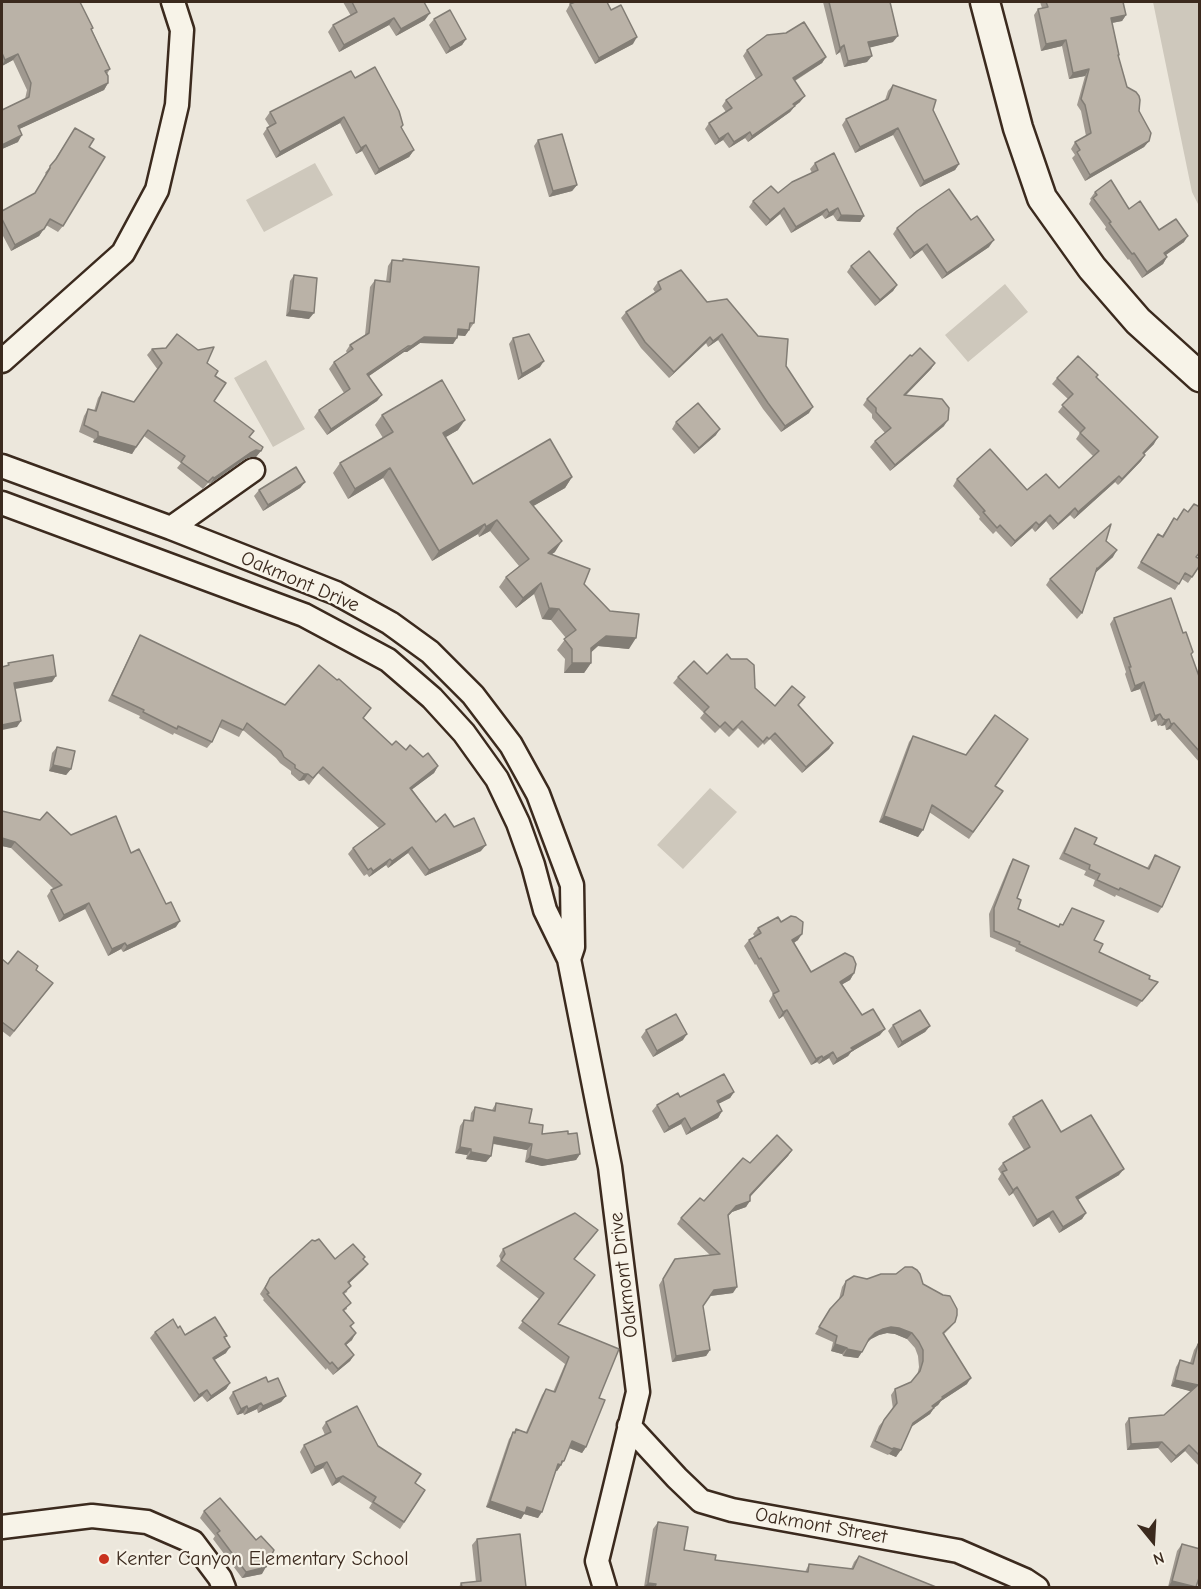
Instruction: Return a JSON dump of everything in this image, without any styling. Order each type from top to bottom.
[{"type":"street","points":[[2,361],[123,253],[157,190],[177,105],[182,30],[173,2]]},
{"type":"street","points":[[985,2],[1018,129],[1042,198],[1092,268],[1138,321],[1200,377]]},
{"type":"street","name":"Oakmont Drive","points":[[2,466],[171,528],[336,593],[384,620],[430,652],[473,695],[511,745],[538,794],[572,885],[573,947],[569,959]]},
{"type":"street","points":[[171,528],[253,470]]},
{"type":"street","name":"Oakmont Drive","points":[[2,503],[304,615],[388,660],[432,698],[456,725],[497,779],[518,823],[545,910],[569,959],[610,1167],[638,1392],[597,1561],[605,1587]]},
{"type":"street","name":"Oakmont Street","points":[[629,1426],[701,1501],[732,1510],[958,1551],[1037,1587]]},
{"type":"street","points":[[2,1527],[92,1516],[147,1522],[194,1542],[224,1587]]},
{"type":"shaded area","points":[[1153,2],[1199,2],[1199,206],[1192,192]]},
{"type":"shaded area","points":[[315,163],[333,195],[264,232],[246,200]]},
{"type":"shaded area","points":[[1005,284],[1028,312],[968,362],[945,335]]},
{"type":"shaded area","points":[[266,360],[305,429],[273,447],[234,378]]},
{"type":"shaded area","points":[[710,788],[737,812],[683,869],[657,845]]},
{"type":"building","points":[[2,2],[80,2],[110,69],[105,71],[108,83],[18,126],[22,135],[2,145],[2,110],[29,97],[31,83],[18,54],[5,60],[2,53]]},
{"type":"building","points":[[352,2],[424,2],[430,13],[401,29],[394,18],[344,45],[333,25],[357,12]]},
{"type":"building","points":[[607,2],[611,10],[621,5],[637,37],[599,58],[570,4]]},
{"type":"building","points":[[829,2],[890,2],[898,36],[868,42],[872,56],[848,61],[844,45],[840,48]]},
{"type":"building","points":[[1046,2],[1123,2],[1126,15],[1111,18],[1118,55],[1127,87],[1139,96],[1139,111],[1151,133],[1149,141],[1090,175],[1077,152],[1080,150],[1075,142],[1091,133],[1085,105],[1081,99],[1089,69],[1073,73],[1066,40],[1046,44],[1038,9],[1048,7]]},
{"type":"building","points":[[450,10],[466,39],[450,48],[434,19]]},
{"type":"building","points":[[804,22],[826,57],[793,78],[805,96],[793,104],[795,106],[752,136],[750,132],[734,142],[728,133],[719,139],[709,123],[732,108],[726,100],[762,75],[747,50],[767,35],[786,33]]},
{"type":"building","points":[[375,67],[399,111],[403,125],[401,127],[414,150],[379,169],[366,145],[361,148],[344,117],[280,152],[267,128],[276,123],[270,112],[351,71],[355,78]]},
{"type":"building","points":[[893,85],[936,100],[933,110],[959,164],[924,181],[898,128],[860,147],[846,119],[888,99]]},
{"type":"building","points":[[75,128],[94,139],[89,147],[105,157],[63,226],[50,219],[44,229],[15,245],[2,219],[2,211],[35,193]]},
{"type":"building","points":[[562,134],[577,185],[553,191],[538,140]]},
{"type":"building","points":[[834,153],[864,216],[841,215],[838,208],[829,213],[827,209],[796,227],[784,208],[770,220],[753,201],[771,186],[778,193],[792,182],[818,170],[815,163]]},
{"type":"building","points":[[1111,180],[1129,209],[1140,201],[1159,230],[1176,219],[1188,236],[1164,253],[1167,257],[1147,272],[1109,223],[1111,222],[1093,198],[1097,195],[1095,192]]},
{"type":"building","points":[[949,189],[971,220],[977,216],[994,240],[947,273],[927,244],[914,253],[897,228]]},
{"type":"building","points":[[869,251],[897,285],[880,300],[851,266]]},
{"type":"building","points":[[403,259],[479,267],[474,323],[470,323],[469,330],[458,329],[457,338],[424,337],[367,374],[382,395],[331,429],[319,410],[350,389],[334,362],[353,349],[350,345],[369,333],[375,280],[390,282],[392,260],[403,261]]},
{"type":"building","points":[[681,270],[707,302],[727,299],[758,336],[788,339],[786,366],[813,407],[785,426],[722,334],[713,341],[710,337],[674,372],[645,342],[626,312],[661,289],[658,282]]},
{"type":"building","points":[[294,275],[317,278],[314,313],[290,310]]},
{"type":"building","points":[[177,334],[198,350],[214,347],[207,363],[218,371],[215,376],[226,383],[214,401],[254,431],[249,437],[263,447],[261,451],[256,450],[250,453],[208,482],[181,462],[185,456],[148,430],[136,447],[98,436],[98,432],[84,425],[88,409],[96,411],[102,392],[134,402],[162,363],[152,349],[166,348]]},
{"type":"building","points":[[529,334],[544,361],[522,374],[513,338]]},
{"type":"building","points":[[920,348],[935,363],[904,395],[942,399],[949,408],[948,420],[895,465],[875,441],[891,428],[867,399],[910,355],[912,356]]},
{"type":"building","points":[[1078,356],[1098,375],[1096,377],[1158,437],[1143,453],[1145,455],[1122,479],[1119,476],[1078,512],[1075,508],[1058,524],[1050,515],[1039,525],[1036,522],[1015,541],[1000,525],[997,528],[957,479],[990,449],[1027,490],[1046,474],[1059,488],[1099,451],[1080,433],[1085,428],[1062,405],[1073,394],[1057,378]]},
{"type":"building","points":[[442,380],[465,420],[443,433],[473,484],[550,439],[572,477],[530,502],[562,541],[548,553],[590,569],[584,584],[610,611],[639,614],[636,638],[606,636],[591,648],[591,663],[572,663],[572,649],[564,639],[576,630],[559,609],[549,608],[541,583],[523,598],[506,577],[529,559],[497,520],[486,527],[485,524],[439,551],[390,468],[355,489],[340,463],[393,432],[382,415]]},
{"type":"building","points":[[698,403],[720,429],[699,448],[676,422]]},
{"type":"building","points":[[296,467],[305,482],[268,505],[259,490]]},
{"type":"building","points":[[1194,504],[1200,507],[1200,552],[1196,557],[1200,559],[1200,565],[1192,577],[1185,573],[1179,584],[1141,562],[1158,534],[1163,537],[1174,518],[1177,520],[1184,509],[1188,512]]},
{"type":"building","points":[[1111,524],[1106,541],[1117,550],[1097,568],[1082,613],[1050,579]]},
{"type":"building","points":[[1171,598],[1183,633],[1186,632],[1200,679],[1200,752],[1174,723],[1171,724],[1169,719],[1163,719],[1160,714],[1155,716],[1144,682],[1135,686],[1114,618]]},
{"type":"building","points":[[140,635],[285,705],[319,665],[337,680],[339,679],[371,708],[363,718],[392,745],[396,741],[406,750],[410,745],[423,757],[428,753],[438,766],[410,788],[436,822],[445,814],[454,827],[474,818],[486,845],[429,870],[412,847],[373,871],[371,868],[368,870],[353,848],[385,824],[323,767],[313,778],[304,774],[284,757],[281,751],[247,723],[243,730],[222,720],[212,742],[178,726],[177,729],[112,695]]},
{"type":"building","points":[[727,654],[731,659],[747,659],[754,665],[755,688],[775,706],[792,686],[805,697],[798,705],[833,743],[806,767],[775,733],[763,742],[742,721],[733,730],[725,722],[720,727],[704,712],[709,707],[678,677],[694,661],[707,674]]},
{"type":"building","points":[[53,655],[56,676],[14,683],[21,721],[2,725],[2,667],[9,665],[8,663]]},
{"type":"building","points":[[995,715],[1028,739],[995,786],[1003,791],[973,832],[932,805],[923,830],[884,816],[913,736],[966,755]]},
{"type":"building","points":[[57,747],[75,751],[71,769],[53,765]]},
{"type":"building","points":[[2,811],[40,820],[47,812],[71,835],[116,816],[131,853],[139,849],[166,904],[171,902],[180,921],[127,946],[125,943],[112,949],[89,903],[64,915],[51,890],[62,885],[15,842],[2,838]]},
{"type":"building","points":[[1075,828],[1097,838],[1094,844],[1149,869],[1155,855],[1180,867],[1162,907],[1097,880],[1100,874],[1089,869],[1090,865],[1064,853]]},
{"type":"building","points":[[1013,859],[1029,866],[1017,898],[1021,900],[1018,909],[1059,927],[1060,924],[1063,925],[1072,908],[1104,921],[1094,940],[1103,944],[1099,952],[1158,982],[1142,1001],[994,931],[994,908]]},
{"type":"building","points":[[791,916],[803,922],[802,934],[792,940],[811,972],[845,953],[853,957],[856,964],[854,973],[840,982],[862,1015],[873,1009],[885,1029],[851,1048],[853,1050],[837,1059],[833,1052],[816,1059],[787,1010],[783,1012],[773,994],[779,991],[749,940],[761,933],[758,928],[778,917],[781,922]]},
{"type":"building","points":[[18,951],[38,966],[36,970],[53,983],[14,1031],[2,1022],[2,959],[8,964]]},
{"type":"building","points":[[920,1010],[930,1026],[902,1042],[893,1025]]},
{"type":"building","points":[[676,1014],[687,1034],[657,1051],[646,1030]]},
{"type":"building","points":[[724,1074],[734,1092],[717,1101],[722,1111],[691,1129],[685,1118],[669,1127],[657,1105],[678,1093],[680,1097]]},
{"type":"building","points":[[1042,1100],[1061,1132],[1091,1115],[1124,1169],[1076,1197],[1086,1213],[1063,1227],[1053,1211],[1037,1220],[1017,1187],[1013,1190],[1002,1172],[1007,1170],[1003,1163],[1030,1147],[1013,1117]]},
{"type":"building","points":[[496,1103],[532,1109],[529,1123],[543,1125],[542,1134],[568,1131],[568,1134],[577,1133],[580,1154],[547,1160],[530,1156],[532,1144],[494,1137],[491,1156],[460,1147],[464,1120],[473,1121],[475,1107],[495,1111]]},
{"type":"building","points":[[777,1135],[792,1150],[750,1195],[750,1201],[736,1206],[728,1215],[737,1287],[714,1290],[703,1306],[710,1350],[676,1356],[663,1279],[675,1259],[720,1254],[681,1218],[700,1198],[704,1201],[743,1158],[750,1163]]},
{"type":"building","points":[[575,1213],[598,1230],[574,1259],[595,1275],[558,1324],[619,1349],[599,1398],[605,1400],[586,1447],[572,1441],[564,1461],[561,1465],[558,1464],[542,1512],[527,1507],[525,1513],[490,1501],[513,1432],[515,1433],[516,1429],[527,1433],[546,1389],[555,1392],[569,1357],[522,1321],[544,1293],[501,1260],[505,1254],[503,1249]]},
{"type":"building","points":[[319,1239],[335,1259],[353,1244],[368,1264],[348,1282],[351,1286],[343,1293],[351,1303],[343,1310],[354,1323],[350,1326],[356,1333],[345,1344],[354,1355],[338,1369],[332,1362],[330,1364],[267,1294],[269,1293],[265,1288],[270,1278],[312,1240]]},
{"type":"building","points":[[905,1267],[917,1270],[923,1284],[943,1295],[950,1296],[957,1309],[957,1315],[955,1322],[943,1333],[971,1378],[942,1397],[932,1406],[934,1408],[913,1423],[901,1450],[892,1449],[875,1441],[884,1420],[897,1403],[895,1389],[911,1382],[920,1371],[923,1350],[919,1342],[912,1333],[891,1327],[875,1333],[862,1352],[835,1344],[837,1336],[819,1327],[830,1309],[843,1295],[846,1281],[854,1276],[867,1279],[881,1274],[896,1274]]},
{"type":"building","points":[[215,1317],[227,1336],[224,1337],[230,1347],[213,1358],[230,1383],[211,1396],[207,1390],[199,1395],[155,1332],[173,1319],[185,1335]]},
{"type":"building","points":[[1198,1344],[1200,1345],[1200,1456],[1189,1445],[1176,1456],[1162,1442],[1131,1444],[1129,1418],[1164,1415],[1198,1385],[1175,1380],[1180,1360],[1193,1364]]},
{"type":"building","points":[[266,1377],[268,1382],[278,1378],[286,1396],[263,1406],[261,1403],[248,1409],[247,1406],[241,1409],[233,1392]]},
{"type":"building","points":[[357,1406],[378,1446],[421,1474],[415,1483],[425,1490],[404,1522],[373,1502],[376,1497],[343,1476],[336,1479],[327,1462],[315,1467],[304,1445],[331,1432],[326,1422]]},
{"type":"building","points":[[220,1498],[256,1540],[261,1536],[274,1550],[266,1567],[246,1572],[217,1533],[220,1531],[204,1511]]},
{"type":"building","points":[[658,1522],[688,1527],[684,1550],[716,1555],[715,1560],[808,1572],[809,1564],[853,1569],[859,1556],[936,1587],[655,1587],[656,1584],[648,1583]]},
{"type":"building","points":[[520,1534],[526,1587],[462,1587],[461,1583],[481,1581],[477,1539]]},
{"type":"building","points":[[1182,1544],[1200,1549],[1200,1575],[1196,1587],[1172,1581]]},
{"type":"place","name":"Kenter Canyon Elementary School","points":[[104,1559]]}]
